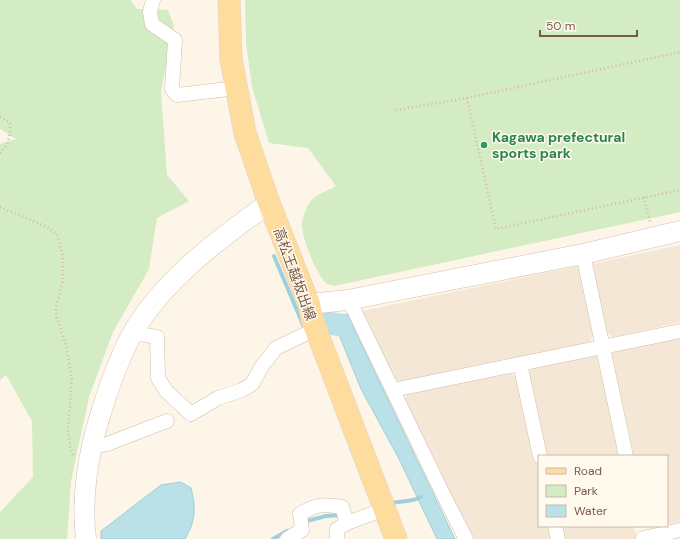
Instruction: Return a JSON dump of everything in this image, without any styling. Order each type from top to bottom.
[{"type":"main road","name":"高松王越坂出線","points":[[229,0],[231,59],[245,133],[268,202],[309,304],[316,329],[396,539]]},
{"type":"main road","points":[[86,539],[86,491],[92,447],[108,390],[125,347],[145,315],[182,272],[232,229],[268,202]]},
{"type":"main road","points":[[309,304],[348,300],[583,254],[680,231]]},
{"type":"street","points":[[153,0],[150,12],[152,24],[175,40],[172,89],[178,95],[237,88]]},
{"type":"street","points":[[583,254],[626,455]]},
{"type":"street","points":[[348,300],[354,308],[466,539]]},
{"type":"street","points":[[134,332],[157,337],[158,378],[166,391],[191,414],[218,398],[242,390],[252,384],[262,366],[276,348],[316,329]]},
{"type":"street","points":[[393,390],[680,331]]},
{"type":"street","points":[[520,364],[540,455]]},
{"type":"street","points":[[92,447],[107,444],[167,421]]},
{"type":"street","points":[[337,539],[337,530],[382,502]]},
{"type":"street","points":[[287,539],[302,530],[300,514],[312,507],[328,505],[342,507],[347,523]]},
{"type":"street","points":[[555,527],[558,539]]},
{"type":"street","points":[[642,534],[680,530]]},
{"type":"path","points":[[396,110],[467,98],[680,52]]},
{"type":"path","points":[[467,98],[496,229],[680,190]]},
{"type":"path","points":[[0,117],[10,122],[10,136],[5,148],[0,153]]},
{"type":"path","points":[[644,197],[650,219]]},
{"type":"path","points":[[0,207],[45,226],[57,234],[63,257],[63,281],[56,306],[56,316],[66,345],[72,378],[68,428],[70,447],[75,461]]},
{"type":"shaded area","points":[[680,245],[680,322],[613,337],[606,332],[592,264]]},
{"type":"shaded area","points":[[579,266],[594,334],[590,342],[401,382],[394,378],[362,311]]},
{"type":"shaded area","points":[[676,336],[680,339],[680,522],[668,524],[668,455],[634,455],[612,356],[615,348]]},
{"type":"shaded area","points":[[592,354],[599,358],[619,455],[545,455],[528,376],[532,368]]},
{"type":"shaded area","points":[[507,372],[519,378],[538,469],[538,527],[550,527],[553,539],[473,539],[448,493],[405,401],[407,393]]},
{"type":"shaded area","points":[[560,527],[634,527],[636,539],[563,539]]},
{"type":"green space","points":[[0,0],[130,0],[137,9],[168,10],[174,26],[161,91],[167,175],[189,201],[157,218],[149,269],[113,332],[89,397],[71,481],[67,539],[0,539],[0,512],[33,477],[32,421],[6,375],[0,380],[0,144],[16,139],[0,129]]},
{"type":"green space","name":"Kagawa prefectural sports park","points":[[245,0],[680,0],[680,212],[334,286],[327,284],[318,272],[310,255],[302,229],[302,222],[306,209],[312,199],[336,186],[308,148],[269,143],[252,87],[246,42]]},
{"type":"water","points":[[347,314],[455,539],[437,539],[398,457],[361,389],[333,320]]},
{"type":"water","points":[[181,482],[191,488],[194,501],[193,520],[185,539],[101,539],[101,531],[161,485]]},
{"type":"waterway","points":[[274,256],[304,327]]},
{"type":"waterway","points":[[328,323],[341,325]]},
{"type":"waterway","points":[[389,504],[413,500],[421,497]]},
{"type":"waterway","points":[[303,522],[326,516],[342,515]]},
{"type":"waterway","points":[[273,539],[287,531]]},
{"type":"place","name":"Kagawa prefectural sports park","points":[[484,145]]}]
